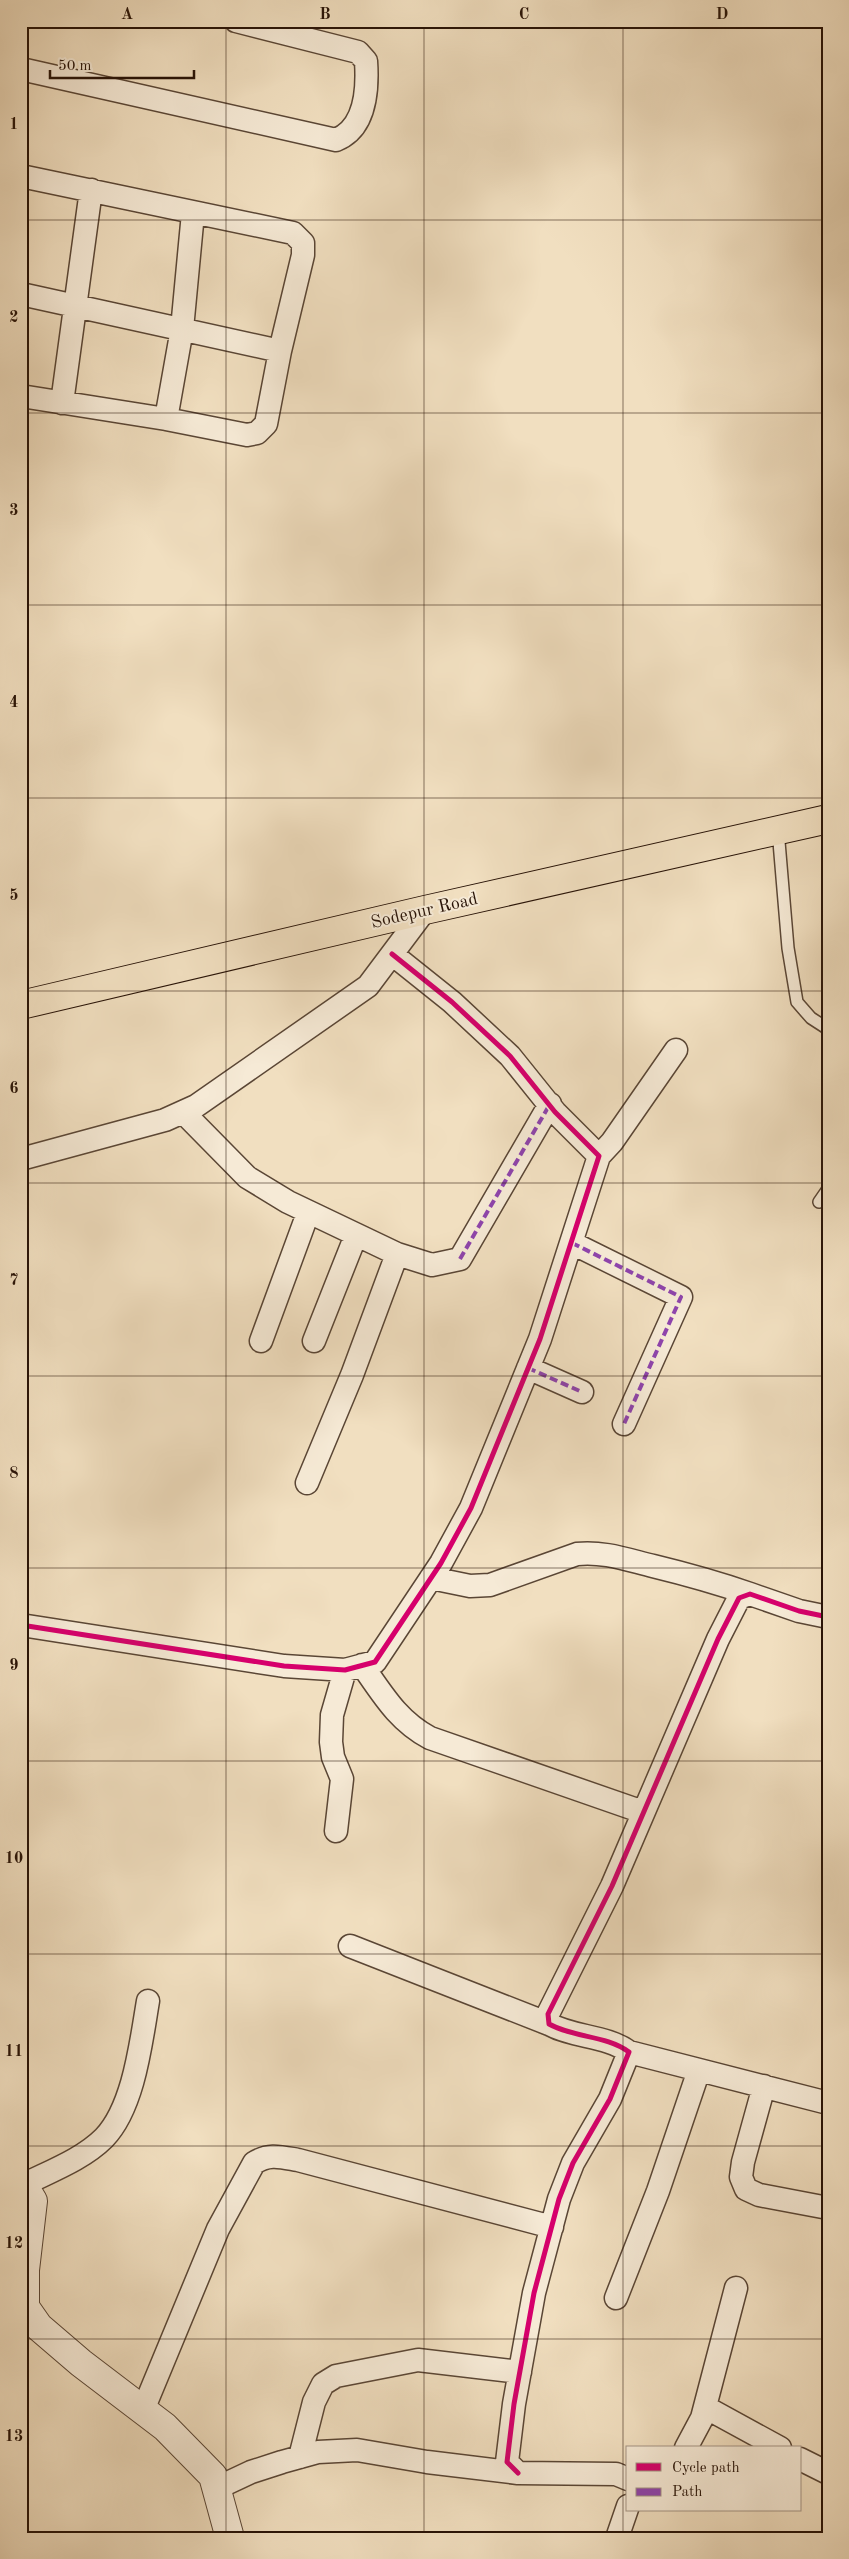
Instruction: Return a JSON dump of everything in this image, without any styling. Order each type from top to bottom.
[{"type":"main road","name":"Sodepur Road","points":[[21,1005],[425,910],[828,819]]},
{"type":"street","points":[[21,69],[336,140],[352,131],[361,118],[367,73],[366,61],[358,52],[236,21]]},
{"type":"street","points":[[21,176],[293,233],[299,236],[303,243],[303,255],[280,351],[266,424],[257,433],[247,435],[166,419],[21,396]]},
{"type":"street","points":[[62,403],[90,190]]},
{"type":"street","points":[[166,419],[182,329],[193,213]]},
{"type":"street","points":[[21,294],[280,351]]},
{"type":"street","points":[[21,1159],[165,1120],[183,1112],[290,1042],[368,986],[425,910]]},
{"type":"street","points":[[392,954],[452,1002],[502,1049],[599,1156]]},
{"type":"street","points":[[21,1625],[284,1666],[354,1667],[375,1662],[431,1578],[471,1508],[528,1368],[572,1243],[599,1156],[612,1142],[676,1050]]},
{"type":"street","points":[[183,1112],[247,1177],[308,1213],[397,1254],[432,1265],[460,1259],[550,1104]]},
{"type":"street","points":[[261,1341],[308,1213]]},
{"type":"street","points":[[314,1341],[356,1235]]},
{"type":"street","points":[[572,1243],[681,1297],[624,1424]]},
{"type":"street","points":[[306,1483],[352,1375],[397,1254]]},
{"type":"street","points":[[528,1368],[582,1392]]},
{"type":"street","points":[[431,1578],[470,1586],[490,1585],[577,1554],[590,1553],[616,1556],[717,1582],[799,1611],[828,1617]]},
{"type":"street","points":[[549,2024],[548,2014],[612,1886],[730,1613],[739,1598],[750,1594]]},
{"type":"street","points":[[354,1667],[399,1716],[414,1729],[430,1738],[644,1812]]},
{"type":"street","points":[[336,1831],[342,1779],[333,1758],[332,1715],[354,1667]]},
{"type":"street","points":[[350,1946],[549,2024],[563,2032],[601,2040],[629,2052],[828,2103]]},
{"type":"street","points":[[148,2001],[140,2051],[116,2124],[103,2139],[83,2154],[23,2183],[33,2200],[23,2311],[81,2363],[165,2427],[213,2476],[230,2538]]},
{"type":"street","points":[[518,2473],[507,2462],[534,2294],[572,2163],[610,2099],[629,2052]]},
{"type":"street","points":[[616,2298],[658,2191],[699,2070]]},
{"type":"street","points":[[764,2086],[743,2162],[741,2177],[746,2189],[759,2196],[828,2208]]},
{"type":"street","points":[[143,2410],[218,2229],[254,2163],[262,2157],[298,2160],[552,2227]]},
{"type":"street","points":[[687,2446],[702,2418],[736,2288]]},
{"type":"street","points":[[300,2457],[314,2402],[323,2384],[336,2376],[418,2360],[520,2372]]},
{"type":"street","points":[[705,2407],[776,2446]]},
{"type":"street","points":[[217,2488],[251,2472],[318,2452],[357,2450],[427,2462],[518,2473],[616,2474],[626,2478]]},
{"type":"street","points":[[802,2460],[828,2473]]},
{"type":"street","points":[[617,2538],[626,2512]]},
{"type":"lane","points":[[778,830],[788,948],[797,1002],[811,1018],[828,1029]]},
{"type":"lane","points":[[818,1202],[828,1189]]},
{"type":"marked path","points":[[460,1259],[550,1104]]},
{"type":"marked path","points":[[572,1243],[681,1297],[624,1424]]},
{"type":"marked path","points":[[528,1368],[582,1392]]},
{"type":"cycle path","points":[[21,1625],[284,1666],[345,1670],[375,1662],[441,1563],[471,1508],[540,1339],[599,1156],[555,1112],[510,1056],[452,1002],[392,954]]},
{"type":"cycle path","points":[[518,2473],[507,2462],[514,2404],[534,2293],[559,2199],[573,2163],[610,2099],[629,2052],[610,2042],[559,2029],[549,2024],[548,2014],[612,1886],[718,1639],[739,1598],[750,1594],[799,1611],[828,1617]]}]
